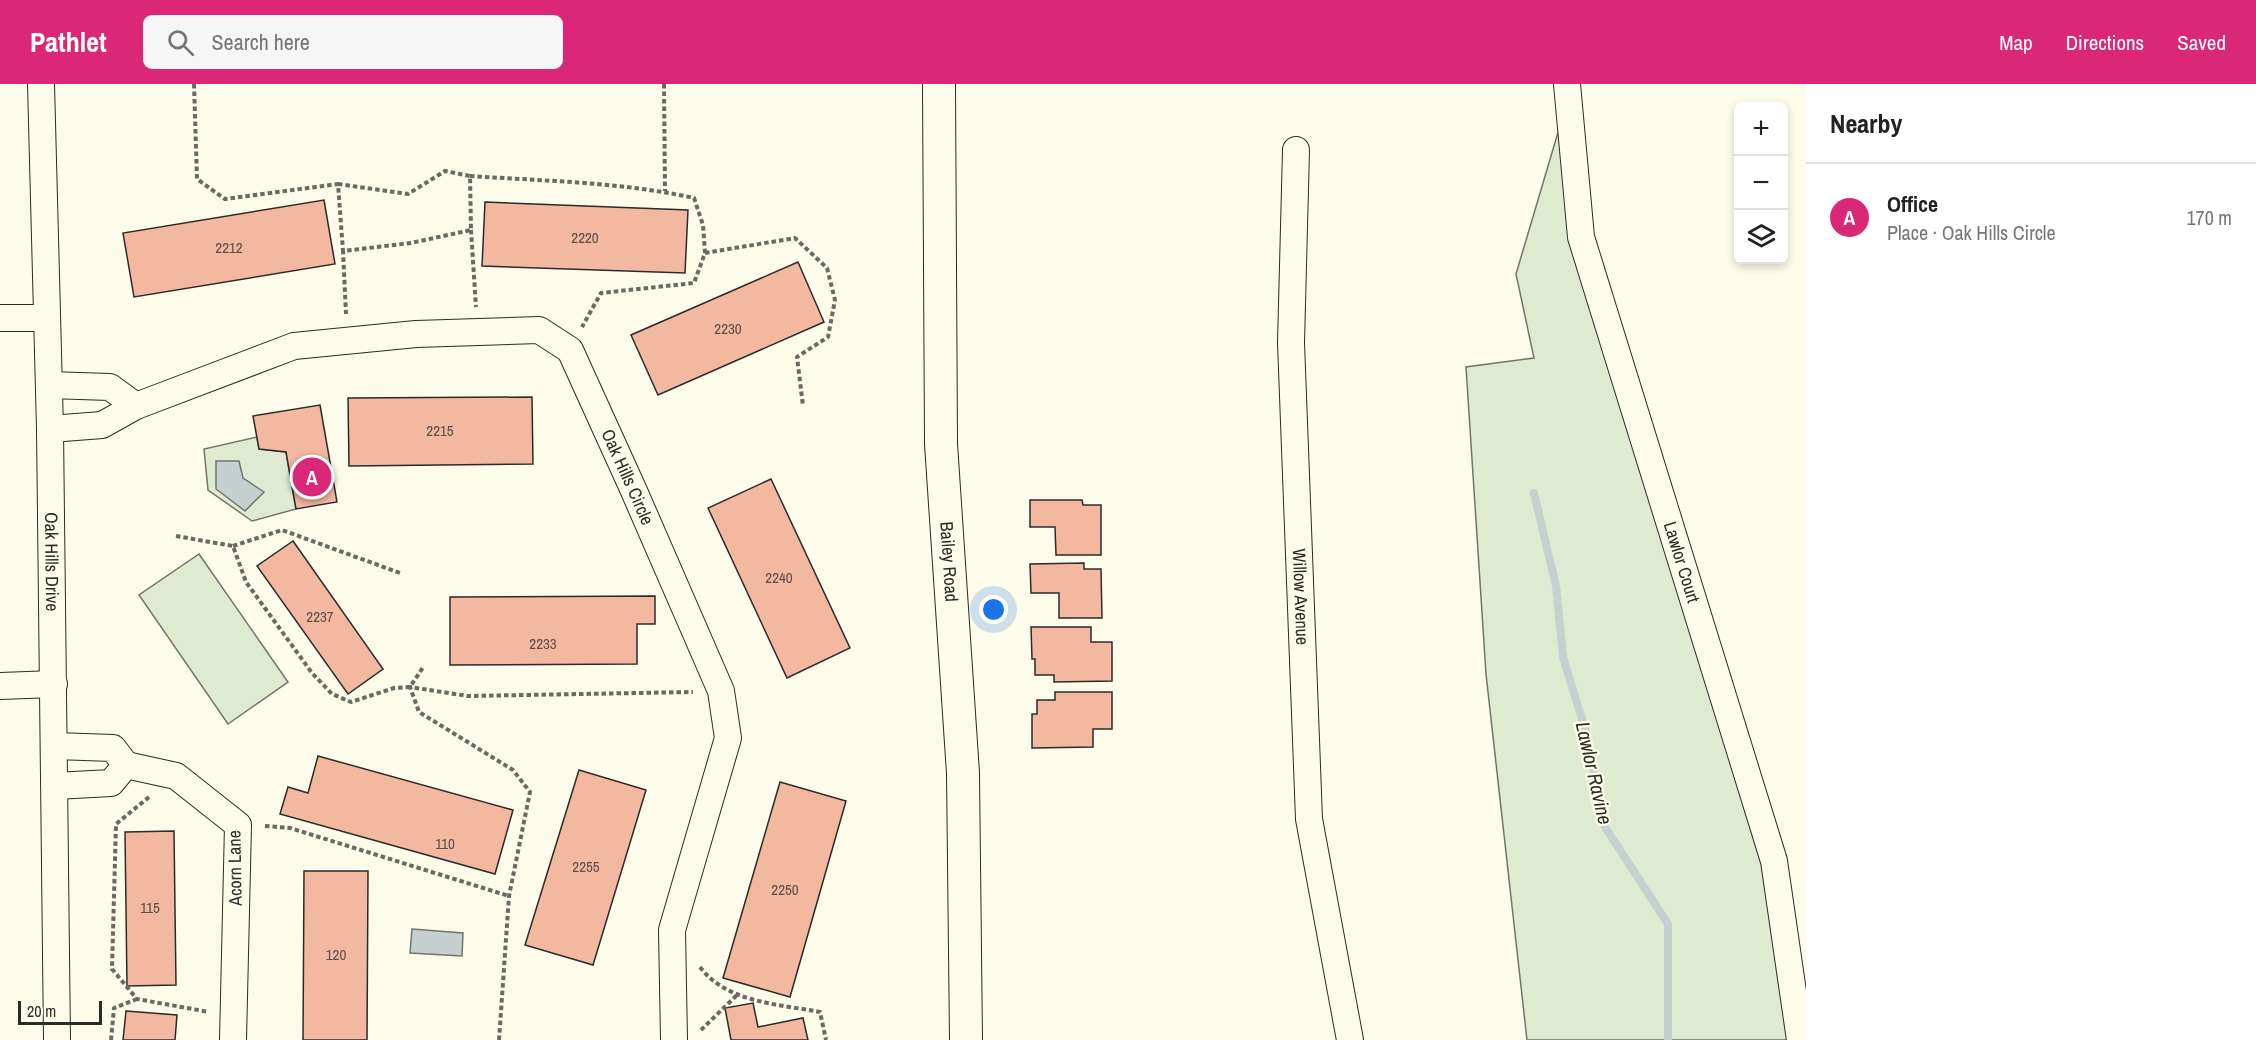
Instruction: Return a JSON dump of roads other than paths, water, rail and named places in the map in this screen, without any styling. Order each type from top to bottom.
[{"type":"street","name":"Oak Hills Drive","points":[[41,84],[50,429],[57,1040]]},
{"type":"street","name":"Bailey Road","points":[[939,84],[941,444],[963,783],[966,1040]]},
{"type":"street","name":"Lawlor Court","points":[[1567,84],[1581,237],[1774,861],[1800,1040]]},
{"type":"street","name":"Willow Avenue","points":[[1296,150],[1291,343],[1309,819],[1349,1040]]},
{"type":"street","points":[[0,318],[46,318]]},
{"type":"street","name":"Oak Hills Circle","points":[[136,406],[294,346],[416,334],[539,330],[570,350],[721,691],[728,738],[672,930],[674,1040]]},
{"type":"street","points":[[49,385],[110,387],[136,406],[102,425],[50,429]]},
{"type":"street","points":[[0,686],[54,684]]},
{"type":"street","points":[[54,746],[113,748],[126,765],[111,783],[55,786]]},
{"type":"street","name":"Acorn Lane","points":[[126,765],[176,776],[238,825],[233,1028]]},
{"type":"waterway","name":"Lawlor Ravine","points":[[1534,493],[1556,586],[1563,657],[1585,729],[1605,827],[1668,924],[1668,1040]]},
{"type":"place","name":"Office","points":[[312,477]]}]
